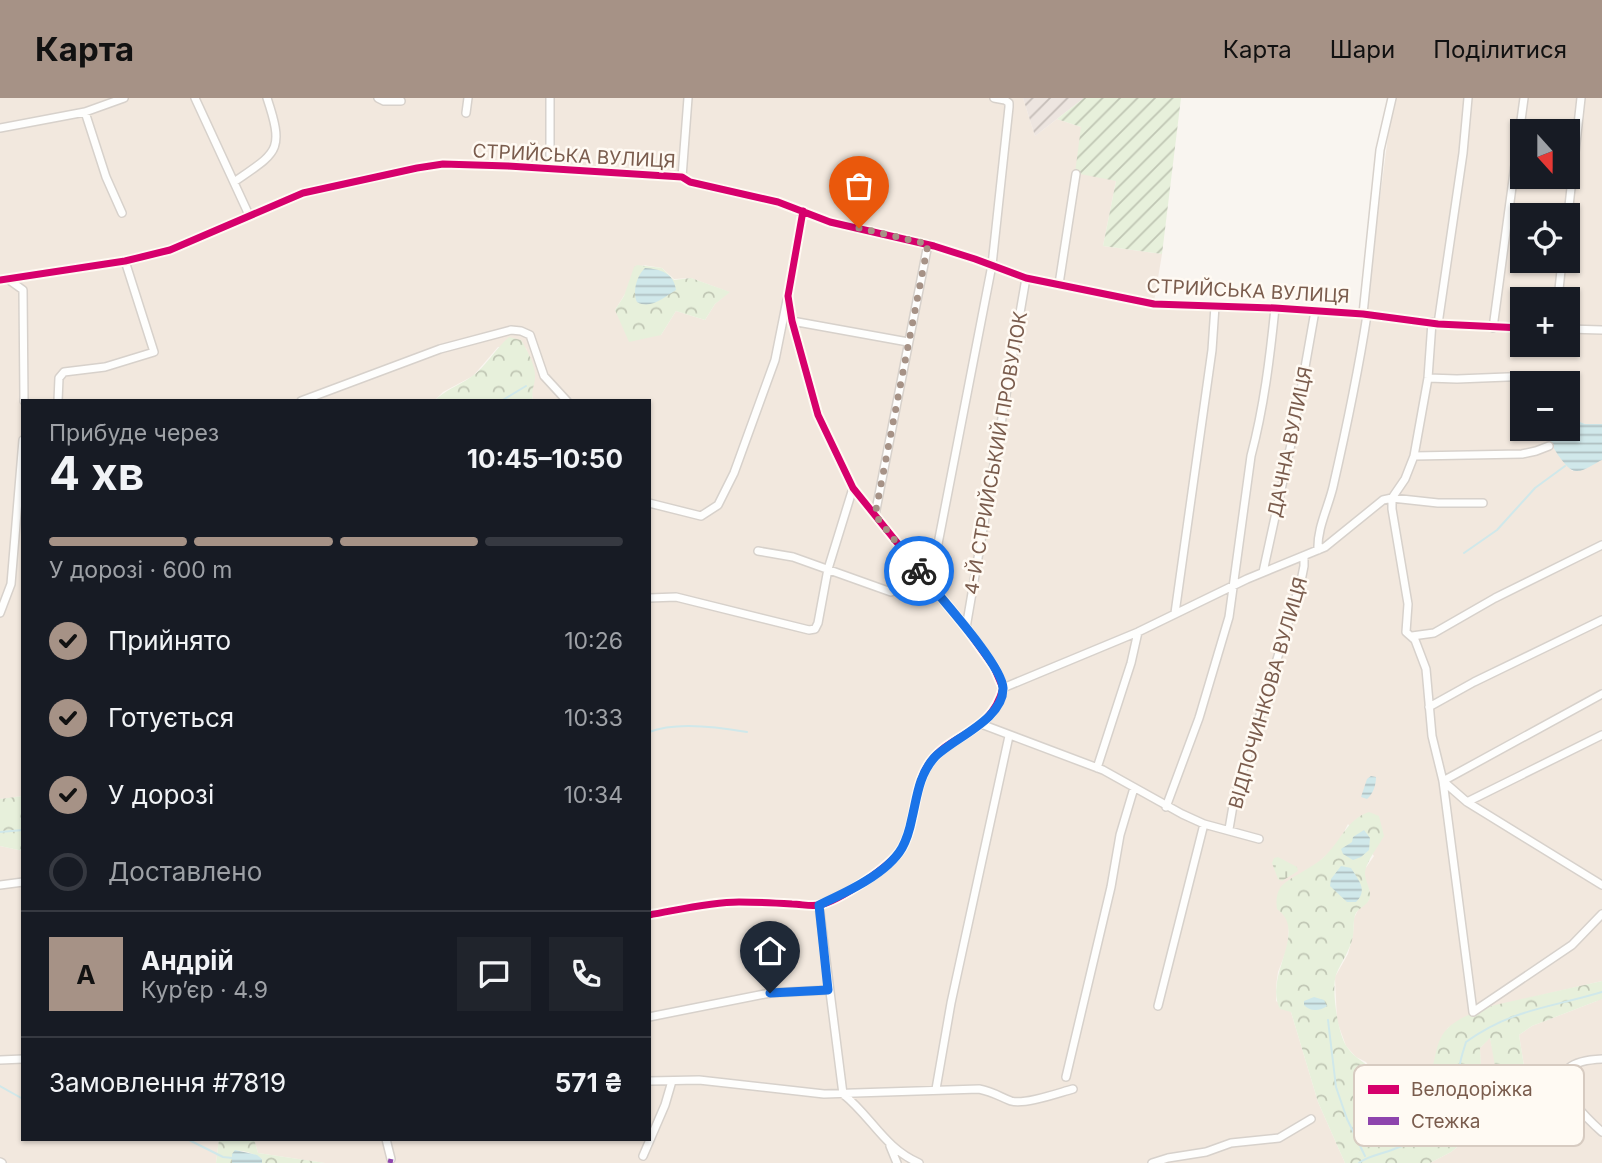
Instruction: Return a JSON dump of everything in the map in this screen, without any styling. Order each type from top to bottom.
[{"type":"street","points":[[0,128],[85,113],[124,98]]},
{"type":"street","points":[[195,98],[249,215]]},
{"type":"street","points":[[234,182],[267,159],[274,149],[273,117],[267,98]]},
{"type":"street","points":[[378,98],[384,101],[401,101]]},
{"type":"street","points":[[466,113],[468,98]]},
{"type":"street","points":[[550,98],[550,169]]},
{"type":"street","points":[[682,177],[688,98]]},
{"type":"street","points":[[930,585],[992,265],[1009,107],[1005,100],[995,98]]},
{"type":"street","points":[[1318,550],[1324,515],[1331,499],[1347,426],[1365,314],[1380,149],[1392,98]]},
{"type":"street","points":[[1468,98],[1463,153],[1415,456],[1405,479],[1392,498],[1409,610],[1406,632],[1412,636],[1425,665],[1432,736],[1443,781],[1473,1012],[1572,945],[1602,914]]},
{"type":"street","points":[[1493,328],[1524,98]]},
{"type":"street","points":[[1569,203],[1581,98]]},
{"type":"street","points":[[85,113],[106,177],[122,214]]},
{"type":"street","name":"СТРИЙСЬКА ВУЛИЦЯ","points":[[4,280],[125,261],[170,250],[303,192],[443,164],[682,177],[690,182],[778,202],[830,222],[928,244],[1026,278],[1154,304],[1365,314],[1435,323],[1510,328]]},
{"type":"street","points":[[1059,284],[1076,174]]},
{"type":"street","points":[[651,504],[701,516],[718,505],[734,473],[775,360],[803,211]]},
{"type":"street","points":[[875,515],[928,244]]},
{"type":"street","points":[[58,399],[60,378],[64,372],[105,368],[154,352],[125,261]]},
{"type":"street","name":"4-Й СТРИЙСЬКИЙ ПРОВУЛОК","points":[[966,628],[1026,278]]},
{"type":"street","points":[[4,280],[23,290],[24,399]]},
{"type":"street","points":[[788,296],[792,321],[818,415],[853,488],[966,628],[995,667],[1003,688]]},
{"type":"street","points":[[1175,613],[1212,350],[1215,306]]},
{"type":"street","points":[[1166,807],[1180,776],[1229,617],[1251,456],[1269,365],[1275,308]]},
{"type":"street","name":"ДАЧНА ВУЛИЦЯ","points":[[1263,572],[1315,311]]},
{"type":"street","points":[[792,321],[908,342]]},
{"type":"street","points":[[1580,329],[1602,330]]},
{"type":"street","points":[[306,399],[440,349],[493,333],[521,331],[530,335],[544,376],[565,399]]},
{"type":"street","points":[[1428,378],[1510,376]]},
{"type":"street","points":[[1415,456],[1522,454],[1549,446]]},
{"type":"street","points":[[0,613],[11,584],[21,468]]},
{"type":"street","points":[[651,598],[676,597],[809,630],[814,629],[818,623],[828,569],[853,488]]},
{"type":"street","points":[[651,915],[734,902],[819,905],[862,883],[901,850],[919,786],[932,760],[981,724],[993,711],[1003,688],[1138,632],[1232,586],[1318,550],[1339,537],[1376,504],[1392,498],[1438,503],[1483,503]]},
{"type":"street","points":[[17,524],[21,531]]},
{"type":"street","points":[[1412,636],[1434,633],[1495,598],[1602,545]]},
{"type":"street","points":[[758,551],[793,557],[891,592]]},
{"type":"street","name":"ВІДПОЧИНКОВА ВУЛИЦЯ","points":[[1229,829],[1234,800],[1301,581],[1304,556]]},
{"type":"street","points":[[1429,707],[1474,682],[1602,620]]},
{"type":"street","points":[[1097,768],[1131,663],[1138,632]]},
{"type":"street","points":[[1443,781],[1602,694]]},
{"type":"street","points":[[981,724],[1097,768],[1166,807],[1204,824],[1259,839]]},
{"type":"street","points":[[1467,802],[1602,735]]},
{"type":"street","points":[[936,1089],[951,1003],[1009,736]]},
{"type":"street","points":[[1443,781],[1467,802],[1602,885]]},
{"type":"street","points":[[1066,1077],[1133,788]]},
{"type":"street","points":[[1158,1006],[1204,824]]},
{"type":"street","points":[[0,884],[21,882]]},
{"type":"street","points":[[819,905],[843,1094],[856,1105],[890,1145],[919,1163]]},
{"type":"street","points":[[651,1017],[770,993],[828,990]]},
{"type":"street","points":[[0,1060],[21,1059]]},
{"type":"street","points":[[1570,1065],[1583,1060],[1602,1059]]},
{"type":"street","points":[[651,1081],[699,1080],[824,1094],[979,1089],[997,1093],[1012,1101],[1073,1089]]},
{"type":"street","points":[[651,1137],[672,1081]]},
{"type":"street","points":[[1584,1115],[1602,1132]]},
{"type":"street","points":[[1152,1163],[1206,1152],[1231,1143],[1279,1138],[1311,1119]]},
{"type":"street","points":[[386,1141],[391,1159]]},
{"type":"street","points":[[643,1156],[649,1141]]},
{"type":"street","points":[[890,1145],[897,1163]]},
{"type":"shaded area","points":[[0,98],[1023,98],[1035,136],[1057,119],[1081,127],[1116,181],[1103,246],[1162,254],[1154,302],[1365,313],[1393,98],[1602,98],[1602,424],[1580,422],[1580,371],[1510,371],[1510,441],[1550,441],[1572,471],[1602,460],[1602,981],[1529,998],[1460,1020],[1448,1028],[1442,1037],[1435,1065],[1368,1065],[1346,1046],[1337,1021],[1335,977],[1348,954],[1354,918],[1369,900],[1365,869],[1374,856],[1348,824],[1330,852],[1313,867],[1297,876],[1284,914],[1289,924],[1288,946],[1278,972],[1276,986],[1276,1001],[1291,1012],[1318,1102],[1345,1163],[325,1163],[258,1153],[255,1141],[651,1141],[651,399],[533,399],[531,389],[535,377],[526,348],[498,347],[473,376],[443,392],[436,399],[21,399],[21,796],[0,799]],"holes":[[[643,265],[662,268],[674,279],[691,278],[729,292],[715,304],[705,320],[676,311],[661,335],[615,310]]]},
{"type":"shaded area","points":[[1023,98],[1084,98],[1035,136]]},
{"type":"shaded area","points":[[0,846],[21,851],[21,1141],[219,1141],[216,1163],[0,1163]]},
{"type":"shaded area","points":[[1602,999],[1602,1163],[1430,1163],[1458,1146],[1584,1146],[1584,1065],[1524,1065],[1519,1035],[1532,1026]]},
{"type":"shaded area","points":[[1490,1037],[1496,1065],[1481,1065],[1480,1048]]},
{"type":"green space","points":[[1084,98],[1181,98],[1162,254],[1103,246],[1116,181],[1075,173],[1081,127],[1057,119]]},
{"type":"green space","points":[[637,265],[662,268],[674,280],[691,278],[730,292],[715,304],[705,320],[676,311],[661,335],[629,342],[615,310]]},
{"type":"green space","points":[[509,337],[521,340],[535,373],[533,399],[437,399],[476,373]]},
{"type":"green space","points":[[21,796],[21,851],[0,846],[0,799]]},
{"type":"green space","points":[[1369,812],[1379,816],[1384,836],[1369,860],[1365,877],[1370,897],[1355,915],[1352,941],[1335,982],[1338,1023],[1344,1041],[1353,1054],[1366,1065],[1354,1065],[1354,1146],[1458,1146],[1430,1163],[1345,1163],[1318,1102],[1291,1012],[1280,1009],[1276,996],[1289,930],[1286,919],[1277,909],[1280,888],[1319,861],[1361,815]]},
{"type":"green space","points":[[1278,857],[1297,867],[1298,871],[1282,881],[1278,879],[1272,863],[1274,858]]},
{"type":"green space","points":[[1602,981],[1602,999],[1532,1026],[1519,1035],[1524,1065],[1495,1065],[1490,1038],[1480,1048],[1481,1065],[1433,1065],[1442,1036],[1463,1017],[1495,1005]]},
{"type":"green space","points":[[219,1141],[255,1141],[258,1153],[325,1163],[262,1163],[262,1159],[256,1156],[235,1151],[232,1163],[216,1163]]},
{"type":"water","points":[[645,268],[665,273],[675,284],[676,290],[652,304],[637,302],[636,284]]},
{"type":"water","points":[[1580,422],[1602,424],[1602,460],[1576,471],[1567,466],[1549,441],[1580,441]]},
{"type":"water","points":[[1376,777],[1375,783],[1367,799],[1361,797],[1367,779]]},
{"type":"water","points":[[1364,830],[1370,838],[1369,850],[1353,860],[1343,854],[1341,849]]},
{"type":"water","points":[[1341,866],[1351,868],[1361,885],[1360,898],[1356,902],[1347,902],[1330,886],[1331,879]]},
{"type":"water","points":[[1314,997],[1324,1000],[1327,1006],[1315,1010],[1304,1005],[1304,1001]]},
{"type":"water","points":[[235,1150],[257,1155],[262,1159],[262,1163],[232,1163]]},
{"type":"waterway","points":[[504,399],[526,386]]},
{"type":"waterway","points":[[1464,553],[1497,530],[1535,488],[1565,466]]},
{"type":"waterway","points":[[651,731],[684,726],[747,732]]},
{"type":"waterway","points":[[0,832],[21,830]]},
{"type":"waterway","points":[[1460,1065],[1466,1042],[1483,1031],[1515,1016],[1602,992]]},
{"type":"waterway","points":[[1328,1020],[1336,1087],[1354,1133]]},
{"type":"waterway","points":[[0,1086],[21,1098]]},
{"type":"waterway","points":[[191,1141],[223,1157],[233,1158]]},
{"type":"waterway","points":[[1360,1146],[1365,1156]]},
{"type":"waterway","points":[[1359,1163],[1401,1146]]},
{"type":"marked path","points":[[390,1163],[391,1159]]},
{"type":"cycle path","points":[[0,280],[125,261],[170,250],[303,193],[443,164],[508,166],[682,177],[690,182],[778,202],[830,222],[934,246],[1026,278],[1154,304],[1275,308],[1363,314],[1438,324],[1510,327]]},
{"type":"cycle path","points":[[651,915],[728,902],[816,906],[851,890],[887,864],[902,848],[907,838],[920,782],[930,762],[949,744],[990,715],[1003,688],[994,667],[966,628],[853,488],[818,415],[792,321],[788,296],[803,211]]},
{"type":"way so far","points":[[859,228],[928,244],[875,515],[919,571]]},
{"type":"route","points":[[770,993],[828,990],[819,905],[862,883],[901,850],[924,772],[942,751],[981,724],[1001,697],[1003,688],[995,667],[919,571]]}]
